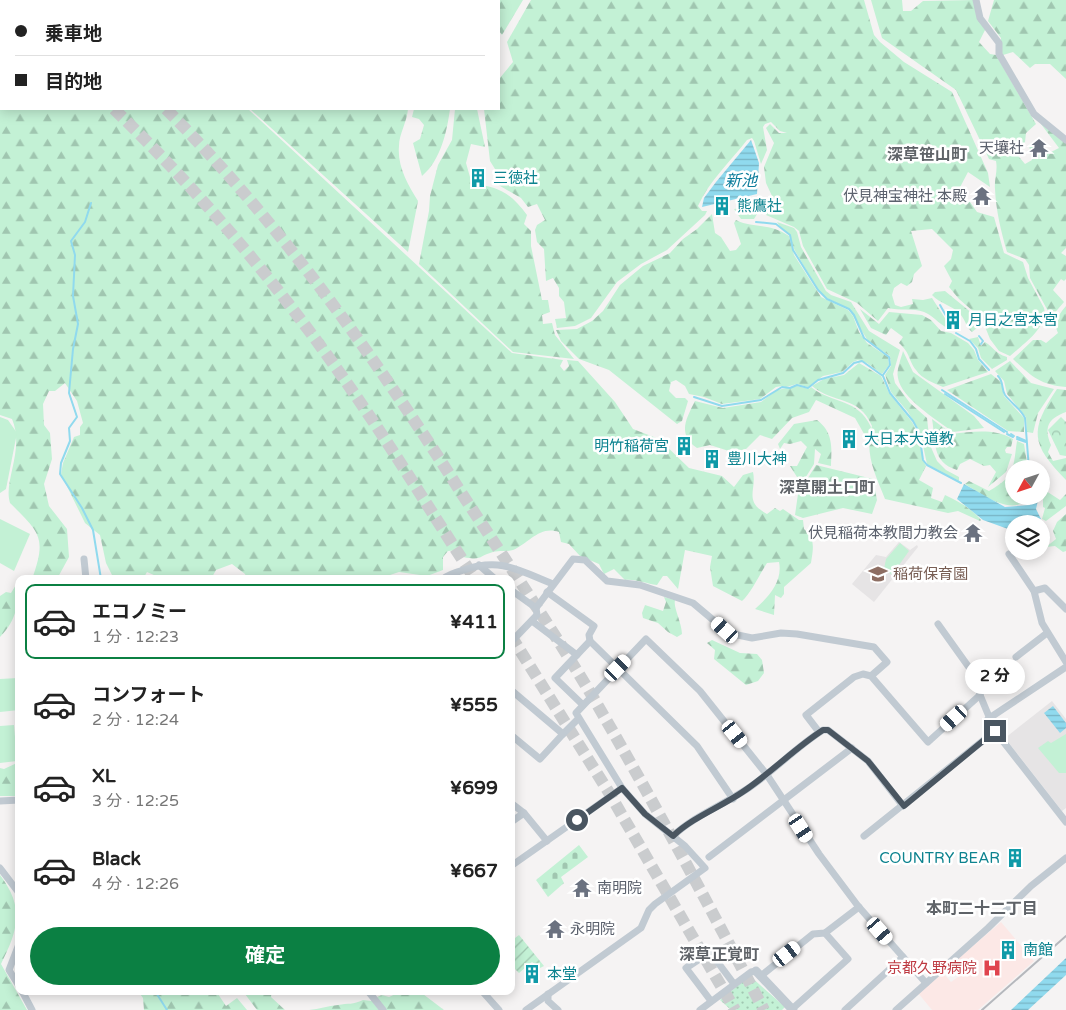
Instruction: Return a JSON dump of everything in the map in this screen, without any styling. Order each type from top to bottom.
[{"type":"street","points":[[976,0],[980,18],[999,43],[999,54],[1034,114],[1066,140]]},
{"type":"street","points":[[515,638],[537,615],[536,608],[573,559],[580,558],[585,560],[606,581],[640,585],[692,603],[725,630],[733,634],[752,638],[781,633],[797,634],[874,647],[887,662],[871,676]]},
{"type":"street","points":[[84,559],[84,575]]},
{"type":"street","points":[[1013,560],[1034,591],[1047,634],[1066,662]]},
{"type":"street","points":[[453,575],[479,565],[490,563],[511,567],[553,584]]},
{"type":"street","points":[[479,565],[490,575]]},
{"type":"street","points":[[1034,591],[1046,588],[1066,610]]},
{"type":"street","points":[[547,592],[594,626],[589,635],[590,641],[697,746],[733,798]]},
{"type":"street","points":[[515,593],[536,608]]},
{"type":"street","points":[[532,621],[577,655]]},
{"type":"street","points":[[938,624],[978,680],[980,695],[988,719],[995,731],[1066,822]]},
{"type":"street","points":[[1016,657],[1047,634]]},
{"type":"street","points":[[526,1010],[641,928],[649,910],[655,904],[705,868],[673,836],[645,814],[622,788],[576,713],[646,638],[700,691],[767,776],[819,854],[859,907],[926,983]]},
{"type":"street","points":[[583,705],[555,678],[590,641]]},
{"type":"street","points":[[988,719],[1066,667]]},
{"type":"street","points":[[819,732],[806,716],[854,677],[863,674],[871,676],[928,742],[980,695]]},
{"type":"street","points":[[515,693],[563,734]]},
{"type":"street","points":[[515,738],[540,759],[578,719]]},
{"type":"street","points":[[673,836],[685,824],[733,798],[767,776],[819,732],[828,730],[868,761],[904,806]]},
{"type":"street","points":[[864,836],[904,806],[995,731]]},
{"type":"street","points":[[709,857],[852,748]]},
{"type":"street","points":[[515,863],[622,788]]},
{"type":"street","points":[[0,801],[15,800]]},
{"type":"street","points":[[515,806],[524,813],[547,841]]},
{"type":"street","points":[[515,819],[524,813]]},
{"type":"street","points":[[896,1010],[1031,886],[1066,858]]},
{"type":"street","points":[[0,868],[15,888]]},
{"type":"street","points":[[759,973],[813,934],[826,933],[859,907]]},
{"type":"street","points":[[700,1010],[750,972],[759,973],[793,1010],[848,959],[826,933]]},
{"type":"street","points":[[711,1002],[686,968],[710,952],[734,984]]},
{"type":"street","points":[[15,954],[9,970],[15,980]]},
{"type":"street","points":[[849,1009],[903,957]]},
{"type":"street","points":[[548,994],[548,1001],[558,1010]]},
{"type":"street","points":[[24,995],[32,1010]]},
{"type":"street","points":[[371,995],[383,1010]]},
{"type":"street","points":[[486,995],[499,1010]]},
{"type":"shaded area","name":"稲荷保育園","points":[[899,542],[910,550],[917,545],[918,547],[874,602],[852,584],[876,555],[886,557]]},
{"type":"shaded area","points":[[1052,701],[1066,719],[1066,808],[1062,811],[1005,738]]},
{"type":"shaded area","name":"京都久野病院","points":[[1001,922],[1034,961],[978,1010],[932,1010],[918,993],[943,973],[951,982],[962,974],[953,963]]},
{"type":"green space","points":[[500,0],[523,0],[502,35],[500,32]]},
{"type":"green space","points":[[531,0],[864,0],[874,35],[880,42],[904,62],[952,92],[988,173],[990,187],[968,172],[957,193],[970,202],[977,212],[994,217],[1004,253],[1023,262],[1028,278],[1044,308],[1044,315],[1039,329],[1010,356],[999,351],[990,339],[982,319],[959,299],[949,287],[952,281],[944,266],[951,259],[953,250],[932,229],[911,231],[922,266],[914,274],[912,282],[907,286],[901,283],[894,288],[892,295],[895,305],[901,307],[913,304],[912,299],[923,300],[932,298],[952,329],[944,326],[928,314],[915,310],[888,308],[878,321],[857,303],[827,289],[803,246],[799,231],[766,215],[772,205],[772,196],[766,183],[764,167],[774,143],[766,128],[770,124],[779,133],[787,133],[780,131],[771,122],[763,127],[767,150],[761,164],[754,141],[752,138],[747,140],[714,180],[703,197],[698,206],[702,211],[707,211],[705,215],[667,250],[641,264],[617,282],[591,318],[575,326],[557,328],[555,319],[566,318],[564,302],[559,296],[559,288],[553,278],[546,281],[544,249],[537,242],[535,230],[537,225],[545,220],[537,204],[528,207],[521,198],[495,183],[500,177],[490,161],[484,110],[500,110],[500,78],[513,62],[507,42]]},
{"type":"green space","points":[[871,0],[902,0],[903,11],[911,11],[923,1],[974,0],[986,28],[979,42],[990,54],[996,55],[1036,124],[1026,133],[1025,142],[1014,151],[1025,164],[1032,160],[1029,145],[1033,142],[1043,156],[1059,148],[1041,124],[1043,122],[1066,143],[1066,248],[1061,253],[1066,256],[1066,279],[1064,281],[1061,279],[1053,290],[1064,302],[1046,323],[1049,313],[1030,278],[1029,265],[1025,259],[1007,252],[996,205],[996,161],[989,159],[956,90],[882,38]]},
{"type":"green space","points":[[994,0],[1066,0],[1066,79],[1050,64],[1035,64],[1030,68],[1013,52],[1003,55],[1000,48],[1001,38],[988,21]]},
{"type":"green space","points":[[0,110],[249,110],[512,353],[563,360],[560,366],[564,371],[569,366],[567,360],[578,361],[615,402],[633,429],[659,439],[689,468],[722,476],[734,487],[743,475],[753,472],[752,495],[755,504],[760,509],[767,514],[775,508],[780,511],[783,509],[799,520],[803,520],[804,529],[813,544],[811,563],[784,587],[784,594],[781,598],[775,595],[774,615],[755,609],[774,588],[779,576],[779,562],[767,563],[752,589],[742,601],[713,586],[710,567],[712,556],[685,550],[678,589],[667,576],[663,576],[657,585],[625,580],[614,569],[604,574],[599,564],[580,556],[569,544],[561,542],[559,532],[552,530],[540,533],[513,550],[495,551],[477,558],[463,557],[459,550],[448,551],[443,557],[443,570],[430,575],[399,572],[390,575],[245,575],[232,564],[216,570],[213,575],[154,575],[147,572],[145,575],[112,575],[106,563],[100,535],[85,523],[61,474],[63,463],[74,437],[80,435],[80,427],[83,423],[77,401],[65,383],[55,391],[49,391],[43,404],[44,425],[50,433],[52,459],[44,484],[49,506],[67,529],[69,557],[59,575],[33,575],[40,544],[34,529],[10,503],[9,485],[15,453],[15,431],[12,419],[0,415]]},
{"type":"green space","points":[[251,110],[408,110],[399,141],[399,153],[404,175],[418,201],[408,252]]},
{"type":"green space","points":[[414,110],[450,110],[442,145],[434,162],[422,176],[413,143],[420,139],[424,125],[419,119],[412,117]]},
{"type":"green space","points":[[455,110],[477,110],[485,147],[471,144],[466,163],[472,184],[503,192],[515,201],[527,215],[524,224],[531,231],[531,246],[542,300],[548,300],[550,312],[542,315],[543,324],[552,323],[555,335],[574,359],[513,352],[419,264],[430,196],[438,165],[452,140]]},
{"type":"green space","points":[[767,198],[754,219],[741,219],[734,209],[741,208]]},
{"type":"green space","points":[[712,214],[715,233],[721,237],[730,251],[736,250],[741,244],[734,223],[736,220],[775,229],[789,236],[794,255],[821,297],[848,310],[867,343],[888,357],[889,365],[882,374],[867,363],[858,360],[842,372],[823,376],[808,387],[797,384],[776,387],[760,399],[722,404],[689,394],[685,386],[676,380],[671,382],[669,391],[676,398],[685,398],[688,401],[682,421],[677,424],[609,370],[579,359],[561,341],[556,330],[577,329],[592,321],[603,311],[620,285],[643,266],[670,253]]},
{"type":"green space","points":[[777,222],[794,228],[797,232],[801,247],[826,291],[831,295],[851,302],[869,331],[900,350],[893,374],[895,383],[910,403],[927,418],[930,445],[937,461],[946,470],[959,477],[959,481],[927,464],[920,432],[908,412],[891,392],[885,375],[891,366],[890,356],[868,341],[849,309],[827,298],[818,290],[794,249],[790,235]]},
{"type":"green space","points":[[945,291],[973,314],[978,322],[977,328],[972,332],[957,311],[932,295],[935,292]]},
{"type":"green space","points":[[1066,306],[1066,387],[1036,379],[1013,359],[1033,340],[1041,340],[1046,343],[1058,333],[1056,326],[1058,319]]},
{"type":"green space","points":[[860,309],[879,324],[889,312],[922,315],[931,320],[941,331],[951,333],[968,343],[988,372],[943,387],[932,382],[921,376],[913,366],[906,350],[899,343],[903,337],[891,328],[886,335],[871,328]]},
{"type":"green space","points":[[978,337],[981,346],[985,342],[999,354],[1007,357],[1007,360],[992,369],[981,358],[978,348],[969,339]]},
{"type":"green space","points":[[903,351],[913,372],[974,416],[984,428],[953,432],[913,401],[901,386],[898,378],[898,368]]},
{"type":"green space","points":[[1010,361],[1031,383],[1054,389],[1038,413],[1033,433],[1027,432],[1026,417],[1007,394],[1004,381],[995,371]]},
{"type":"green space","points":[[859,363],[881,376],[889,393],[912,422],[918,433],[923,460],[926,466],[919,480],[933,488],[931,498],[942,502],[945,495],[969,508],[980,521],[958,511],[948,513],[885,499],[870,454],[869,445],[872,426],[867,416],[853,404],[820,392],[812,386],[824,379],[844,375]]},
{"type":"green space","points":[[991,374],[1001,382],[1004,396],[1024,418],[1024,432],[1008,431],[947,390]]},
{"type":"green space","points":[[797,386],[809,389],[811,387],[859,411],[871,427],[867,439],[855,418],[816,400],[809,412],[792,418],[772,439],[760,435],[746,449],[732,452],[710,445],[697,448],[687,437],[685,432],[686,420],[695,401],[723,408],[761,402],[777,390]]},
{"type":"green space","points":[[1057,389],[1066,390],[1066,412],[1051,421],[1049,425],[1048,434],[1051,445],[1048,452],[1053,461],[1066,458],[1066,480],[1046,457],[1040,446],[1038,427],[1048,403]]},
{"type":"green space","points":[[0,417],[8,420],[17,433],[6,489],[0,493]]},
{"type":"green space","points":[[1061,417],[1066,422],[1066,456],[1060,455],[1048,430]]},
{"type":"green space","points":[[932,419],[952,434],[990,432],[1013,439],[1011,447],[1007,447],[1005,450],[1006,453],[1012,454],[1010,460],[1005,460],[1005,473],[988,487],[996,472],[990,465],[984,466],[970,459],[960,464],[957,470],[943,462],[936,450]]},
{"type":"green space","points":[[817,420],[829,435],[831,466],[818,463],[821,454],[815,449],[814,464],[799,488],[797,477],[790,466],[797,466],[807,447],[801,441],[790,444],[784,443],[780,449],[778,444],[794,424]]},
{"type":"green space","points":[[1017,441],[1024,444],[1027,460],[1015,460]]},
{"type":"green space","points":[[816,465],[873,479],[877,500],[872,514],[843,508],[803,518],[795,515],[798,494]]},
{"type":"green space","points":[[1005,480],[1005,504],[989,498],[965,484],[969,481],[989,491]]},
{"type":"green space","points":[[1050,494],[1060,500],[1066,494],[1066,506],[1050,518],[1050,515],[1043,515],[1045,508],[1043,505],[1050,505]]},
{"type":"green space","points":[[1066,514],[1066,551],[1063,552],[1055,546],[1050,547],[1050,544],[1056,539],[1053,531],[1057,522]]},
{"type":"green space","points":[[0,519],[30,534],[14,571],[0,563]]},
{"type":"green space","points":[[900,543],[909,551],[892,575],[884,569],[886,559]]},
{"type":"green space","points":[[15,586],[15,612],[6,631],[0,637],[0,596],[6,592],[11,593]]},
{"type":"green space","points":[[664,597],[675,600],[682,634],[677,637],[658,623],[643,618],[642,613],[645,605],[663,611],[666,602]]},
{"type":"green space","points":[[712,640],[740,653],[757,654],[762,660],[764,673],[758,681],[746,685],[714,659],[715,650],[707,643]]},
{"type":"green space","points":[[15,678],[15,710],[0,712],[0,679]]},
{"type":"green space","points":[[14,725],[15,761],[0,763],[0,726]]},
{"type":"green space","points":[[1066,734],[1066,773],[1059,773],[1038,748],[1048,741],[1051,743]]},
{"type":"green space","points":[[15,764],[15,796],[0,796],[0,768],[4,769]]},
{"type":"green space","points":[[579,845],[588,857],[561,877],[564,883],[548,897],[536,880]]},
{"type":"green space","points":[[0,875],[8,887],[15,905],[15,930],[1,964],[15,989],[15,995],[19,995],[27,1010],[0,1010]]},
{"type":"green space","points":[[519,935],[544,966],[540,968],[532,962],[519,973],[515,969],[515,938]]},
{"type":"green space","points":[[750,976],[785,1007],[782,1010],[731,1010],[720,1000]]},
{"type":"green space","points":[[141,995],[219,995],[226,1006],[237,998],[247,1010],[144,1010]]},
{"type":"green space","points":[[246,995],[271,995],[271,997],[285,1010],[257,1010]]},
{"type":"green space","points":[[382,995],[389,997],[393,995],[424,995],[444,1010],[385,1010],[377,997]]},
{"type":"green space","points":[[363,1000],[372,1001],[379,1010],[309,1010],[353,1003]]},
{"type":"water","name":"新池","points":[[751,140],[759,163],[757,194],[702,207],[704,198]]},
{"type":"water","points":[[964,484],[1005,507],[1037,505],[1036,509],[1039,515],[1005,515],[1005,528],[983,520],[957,499]]},
{"type":"water","points":[[1053,706],[1066,723],[1066,728],[1060,733],[1044,713]]},
{"type":"water","points":[[1066,958],[1066,975],[1028,1010],[1011,1010]]},
{"type":"waterway","points":[[91,203],[85,222],[71,241],[75,255],[73,296],[78,324],[73,349],[69,393],[77,417],[69,428],[70,441],[61,463],[60,474],[82,508],[93,530],[100,575]]},
{"type":"waterway","points":[[756,222],[776,224],[790,235],[793,250],[818,290],[827,299],[849,309],[854,315],[864,338],[889,357],[890,365],[883,375]]},
{"type":"waterway","points":[[940,305],[953,328]]},
{"type":"waterway","points":[[956,333],[970,341],[976,349],[979,359],[989,370]]},
{"type":"waterway","points":[[979,336],[983,341],[981,344]]},
{"type":"waterway","points":[[694,397],[722,406],[761,400],[782,387],[790,388],[797,385],[808,388],[818,380],[843,373],[854,363],[862,361],[883,376],[890,393],[913,421],[919,432],[923,460],[927,465],[961,483]]},
{"type":"waterway","points":[[998,376],[1005,395],[1021,411],[1025,418],[1028,460]]},
{"type":"waterway","points":[[942,390],[1007,432]]},
{"type":"waterway","points":[[945,394],[1004,432]]},
{"type":"waterway","points":[[1007,434],[1013,437]]},
{"type":"waterway","points":[[1017,437],[1026,441]]},
{"type":"waterway","points":[[1017,439],[1026,442]]},
{"type":"waterway","points":[[158,995],[167,1010]]},
{"type":"tunnel","points":[[115,110],[206,205],[291,307],[361,404],[472,575]]},
{"type":"tunnel","points":[[167,110],[249,199],[288,246],[362,344],[431,445],[545,619],[614,733],[764,1010]]},
{"type":"tunnel","points":[[515,642],[608,791],[735,1010]]},
{"type":"railway","points":[[982,1010],[1066,936]]},
{"type":"place","name":"天壤社","points":[[1039,148]]},
{"type":"place","name":"三徳社","points":[[478,178]]},
{"type":"place","name":"伏見神宝神社 本殿","points":[[982,196]]},
{"type":"place","name":"熊鷹社","points":[[722,206]]},
{"type":"place","name":"月日之宮本宮","points":[[953,320]]},
{"type":"place","name":"大日本大道教","points":[[849,439]]},
{"type":"place","name":"明竹稲荷宮","points":[[684,446]]},
{"type":"place","name":"豊川大神","points":[[712,459]]},
{"type":"place","name":"伏見稲荷本教間力教会","points":[[973,533]]},
{"type":"place","name":"稲荷保育園","points":[[878,574]]},
{"type":"place","name":"COUNTRY BEAR","points":[[1015,858]]},
{"type":"place","name":"南明院","points":[[582,888]]},
{"type":"place","name":"永明院","points":[[555,929]]},
{"type":"place","name":"南館","points":[[1008,950]]},
{"type":"place","name":"京都久野病院","points":[[992,968]]},
{"type":"place","name":"本堂","points":[[532,974]]},
{"type":"district","name":"深草笹山町","points":[[927,155]]},
{"type":"district","name":"深草開土口町","points":[[827,488]]},
{"type":"district","name":"本町二十二丁目","points":[[982,909]]},
{"type":"district","name":"深草正覚町","points":[[719,955]]},
{"type":"route","points":[[577,820],[622,788],[645,814],[673,836],[685,824],[699,819],[767,776],[823,730],[828,730],[868,761],[904,806],[995,731]]}]
